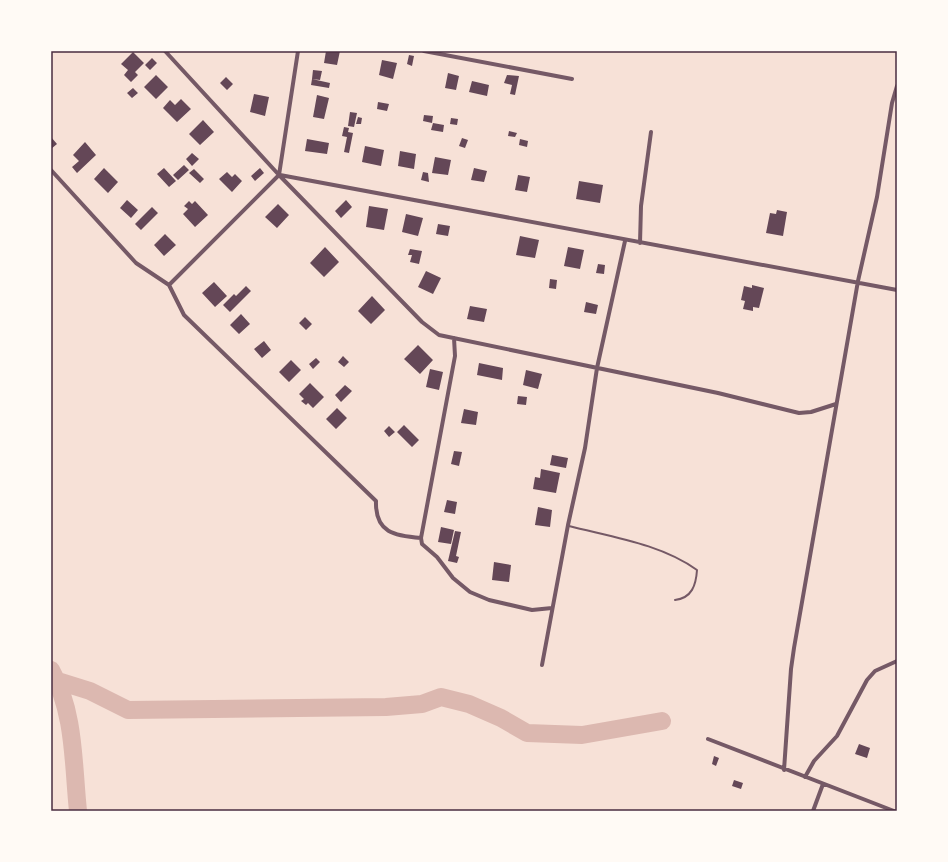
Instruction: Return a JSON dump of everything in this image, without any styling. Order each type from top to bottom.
[{"type":"street","points":[[166,51],[279,175],[430,329],[439,335],[718,393],[799,413],[811,412],[836,404]]},
{"type":"street","points":[[169,285],[279,175],[298,51]]},
{"type":"street","points":[[424,51],[452,53],[572,79]]},
{"type":"street","points":[[784,770],[791,669],[858,281],[876,197],[892,103],[897,86]]},
{"type":"street","points":[[640,244],[640,206],[651,132]]},
{"type":"street","points":[[51,170],[136,263],[169,285],[184,315],[376,501],[376,514],[388,531],[399,536],[421,538]]},
{"type":"street","points":[[279,175],[640,244],[858,281],[897,290]]},
{"type":"street","points":[[542,665],[568,525],[585,448],[597,368],[625,241]]},
{"type":"street","points":[[454,338],[455,356],[421,538],[422,544],[437,557],[453,578],[470,592],[489,600],[532,610],[552,608]]},
{"type":"street","points":[[805,777],[814,761],[837,736],[867,680],[875,671],[897,661]]},
{"type":"street","points":[[708,739],[784,770],[894,811]]},
{"type":"street","points":[[813,811],[823,784]]},
{"type":"lane","points":[[568,525],[641,545],[681,559],[697,570],[696,584],[690,594],[682,599],[675,600]]},
{"type":"building","points":[[326,51],[340,51],[337,65],[324,63]]},
{"type":"building","points":[[133,52],[144,63],[135,72],[138,75],[131,82],[124,75],[128,70],[121,64]]},
{"type":"building","points":[[409,55],[414,56],[412,66],[407,64]]},
{"type":"building","points":[[152,58],[157,63],[150,70],[145,65]]},
{"type":"building","points":[[382,60],[397,63],[393,79],[379,75]]},
{"type":"building","points":[[313,70],[322,71],[320,80],[312,79]]},
{"type":"building","points":[[448,73],[459,76],[456,90],[445,88]]},
{"type":"building","points":[[156,75],[168,87],[156,99],[144,87]]},
{"type":"building","points":[[507,75],[519,76],[515,95],[510,94],[512,85],[504,83]]},
{"type":"building","points":[[226,77],[233,84],[227,90],[220,83]]},
{"type":"building","points":[[312,79],[330,83],[329,88],[311,85]]},
{"type":"building","points":[[472,81],[489,85],[487,96],[469,92]]},
{"type":"building","points":[[133,88],[138,93],[132,98],[127,93]]},
{"type":"building","points":[[254,94],[269,97],[265,116],[250,112]]},
{"type":"building","points":[[317,95],[329,98],[324,119],[313,117]]},
{"type":"building","points":[[181,99],[191,109],[177,122],[163,108],[170,100],[175,105]]},
{"type":"building","points":[[378,102],[389,104],[387,111],[377,109]]},
{"type":"building","points":[[350,112],[357,113],[354,127],[348,126]]},
{"type":"building","points":[[424,115],[433,116],[432,123],[423,121]]},
{"type":"building","points":[[358,117],[362,118],[361,124],[356,124]]},
{"type":"building","points":[[451,118],[458,119],[457,125],[450,124]]},
{"type":"building","points":[[203,120],[214,132],[200,145],[189,134]]},
{"type":"building","points":[[433,123],[444,125],[443,132],[431,130]]},
{"type":"building","points":[[344,127],[349,128],[348,132],[353,133],[349,153],[344,152],[347,137],[342,136]]},
{"type":"building","points":[[509,131],[517,133],[515,137],[508,136]]},
{"type":"building","points":[[51,137],[57,144],[51,149]]},
{"type":"building","points":[[462,138],[468,140],[465,148],[459,146]]},
{"type":"building","points":[[307,139],[329,143],[327,154],[305,151]]},
{"type":"building","points":[[520,139],[528,141],[527,147],[519,145]]},
{"type":"building","points":[[85,142],[96,155],[77,173],[72,167],[79,161],[73,155]]},
{"type":"building","points":[[365,146],[384,150],[381,166],[362,162]]},
{"type":"building","points":[[400,151],[416,154],[414,169],[398,166]]},
{"type":"building","points":[[192,153],[199,159],[192,166],[186,159]]},
{"type":"building","points":[[435,157],[451,160],[448,175],[432,173]]},
{"type":"building","points":[[184,165],[189,170],[178,180],[173,175]]},
{"type":"building","points":[[104,168],[118,182],[108,193],[94,179]]},
{"type":"building","points":[[164,168],[176,181],[169,187],[157,174]]},
{"type":"building","points":[[260,168],[264,173],[255,181],[251,176]]},
{"type":"building","points":[[474,168],[487,171],[484,182],[471,180]]},
{"type":"building","points":[[194,169],[204,179],[200,183],[189,173]]},
{"type":"building","points":[[227,172],[232,177],[235,174],[242,181],[232,192],[219,179]]},
{"type":"building","points":[[423,172],[428,173],[429,182],[421,180]]},
{"type":"building","points":[[518,175],[530,177],[527,192],[515,190]]},
{"type":"building","points":[[579,181],[603,185],[600,203],[576,199]]},
{"type":"building","points":[[127,200],[138,210],[131,218],[120,208]]},
{"type":"building","points":[[346,200],[352,207],[341,218],[335,211]]},
{"type":"building","points":[[189,201],[192,204],[195,201],[208,215],[195,227],[183,214],[188,209],[184,206]]},
{"type":"building","points":[[278,204],[289,215],[277,228],[265,217]]},
{"type":"building","points":[[369,206],[388,209],[384,230],[366,227]]},
{"type":"building","points":[[152,207],[158,213],[141,230],[135,224]]},
{"type":"building","points":[[777,210],[787,212],[783,236],[766,233],[770,213],[776,214]]},
{"type":"building","points":[[406,214],[423,218],[418,236],[402,232]]},
{"type":"building","points":[[438,224],[450,226],[448,236],[436,234]]},
{"type":"building","points":[[165,234],[176,245],[164,256],[154,245]]},
{"type":"building","points":[[520,236],[539,240],[535,258],[516,255]]},
{"type":"building","points":[[325,247],[339,262],[324,277],[310,263]]},
{"type":"building","points":[[568,247],[584,250],[580,269],[564,266]]},
{"type":"building","points":[[410,249],[422,251],[419,264],[410,262],[412,255],[408,255]]},
{"type":"building","points":[[598,264],[605,265],[604,274],[596,273]]},
{"type":"building","points":[[426,271],[441,278],[433,294],[418,287]]},
{"type":"building","points":[[550,279],[557,280],[556,289],[549,288]]},
{"type":"building","points":[[214,282],[227,296],[215,307],[202,293]]},
{"type":"building","points":[[752,285],[764,288],[759,308],[753,307],[753,311],[743,309],[745,301],[741,300],[744,286],[752,288]]},
{"type":"building","points":[[246,286],[251,291],[230,312],[223,305],[234,294],[236,296]]},
{"type":"building","points":[[372,296],[385,310],[371,324],[358,311]]},
{"type":"building","points":[[586,302],[598,305],[596,314],[584,312]]},
{"type":"building","points":[[470,306],[487,309],[484,322],[467,319]]},
{"type":"building","points":[[241,314],[250,324],[239,334],[230,325]]},
{"type":"building","points":[[305,317],[312,324],[306,330],[299,323]]},
{"type":"building","points":[[264,341],[271,350],[262,358],[254,349]]},
{"type":"building","points":[[418,345],[433,360],[420,374],[404,359]]},
{"type":"building","points":[[343,356],[349,362],[344,367],[338,362]]},
{"type":"building","points":[[316,358],[320,362],[313,369],[309,364]]},
{"type":"building","points":[[291,360],[301,370],[289,382],[279,372]]},
{"type":"building","points":[[479,363],[503,368],[502,380],[477,375]]},
{"type":"building","points":[[430,369],[443,372],[439,390],[426,387]]},
{"type":"building","points":[[526,370],[542,374],[538,389],[523,385]]},
{"type":"building","points":[[310,383],[324,397],[313,408],[308,403],[306,405],[301,401],[304,399],[299,394]]},
{"type":"building","points":[[345,385],[352,391],[341,402],[335,395]]},
{"type":"building","points":[[518,396],[527,397],[526,405],[517,404]]},
{"type":"building","points":[[337,408],[347,418],[336,429],[326,419]]},
{"type":"building","points":[[464,409],[478,412],[476,425],[461,423]]},
{"type":"building","points":[[404,425],[419,440],[412,447],[397,432]]},
{"type":"building","points":[[389,426],[395,432],[389,437],[384,431]]},
{"type":"building","points":[[454,451],[462,452],[459,466],[451,464]]},
{"type":"building","points":[[552,455],[568,458],[566,468],[550,465]]},
{"type":"building","points":[[541,469],[560,473],[556,493],[533,489],[535,477],[540,478]]},
{"type":"building","points":[[447,500],[457,502],[455,514],[444,512]]},
{"type":"building","points":[[538,507],[552,510],[550,527],[535,525]]},
{"type":"building","points":[[441,527],[454,530],[451,544],[438,542]]},
{"type":"building","points":[[455,531],[461,532],[456,556],[459,557],[457,563],[448,561]]},
{"type":"building","points":[[494,562],[511,565],[509,582],[492,580]]},
{"type":"building","points":[[859,744],[870,748],[867,758],[855,754]]},
{"type":"building","points":[[714,756],[719,758],[716,766],[712,764]]},
{"type":"building","points":[[734,780],[743,783],[741,789],[732,786]]},
{"type":"waterway","points":[[51,670],[59,686],[69,721],[74,757],[78,811]]},
{"type":"waterway","points":[[58,681],[90,691],[128,710],[386,707],[422,704],[441,697],[469,704],[501,718],[527,733],[582,735],[662,721]]}]
